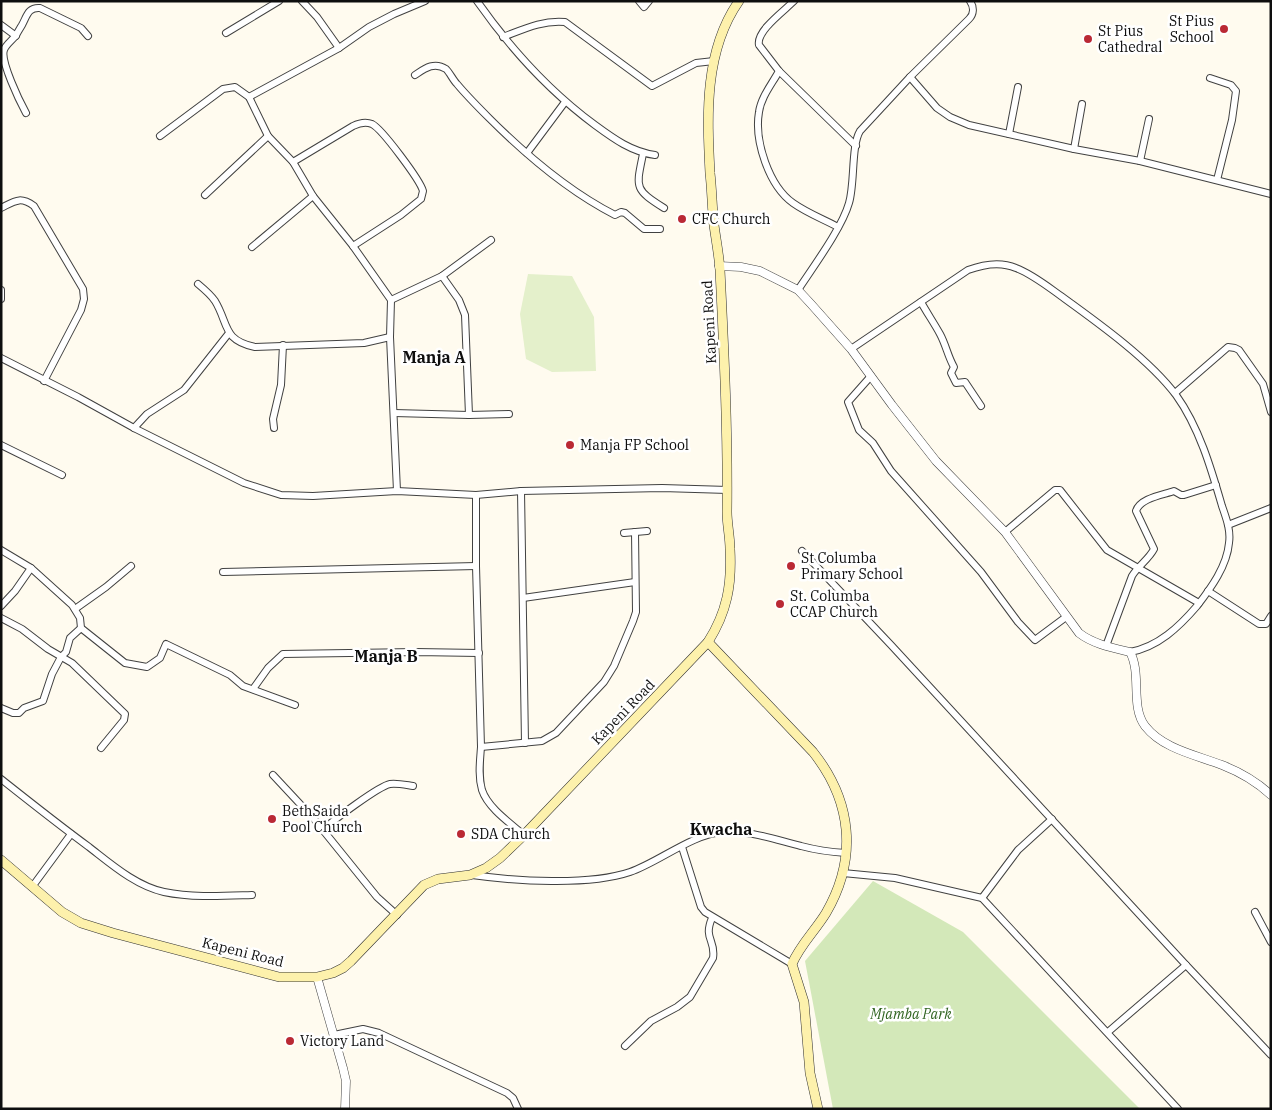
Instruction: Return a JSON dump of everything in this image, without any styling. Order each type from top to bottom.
[{"type":"main road","name":"Kapeni Road","points":[[1,860],[72,918],[113,933],[262,974],[296,978],[317,977],[333,973],[343,968],[424,885],[438,879],[470,875],[486,868],[500,858],[708,642],[718,627],[728,596],[730,550],[727,513],[727,409],[719,266],[709,151],[708,99],[714,61],[728,19],[739,1]]},
{"type":"main road","points":[[708,642],[813,752],[828,771],[843,810],[846,854],[838,889],[825,914],[802,944],[792,964],[804,1002],[810,1073],[818,1109]]},
{"type":"street","points":[[302,1],[317,17],[339,48]]},
{"type":"street","points":[[249,98],[339,48],[369,27],[425,1]]},
{"type":"street","points":[[477,1],[503,36],[541,79],[565,102],[608,135],[633,150],[643,154],[655,155]]},
{"type":"street","points":[[639,1],[644,7],[649,1]]},
{"type":"street","points":[[794,1],[765,28],[760,36],[759,46],[779,71],[856,146]]},
{"type":"street","points":[[798,290],[838,227],[849,205],[854,176],[855,138],[910,77],[971,17],[973,7],[970,1]]},
{"type":"street","points":[[226,33],[275,2]]},
{"type":"street","points":[[26,113],[3,59],[3,52],[16,36],[30,10],[40,8],[81,28],[88,36]]},
{"type":"street","points":[[503,36],[532,25],[550,21],[564,22],[652,86],[696,63],[714,61]]},
{"type":"street","points":[[1,25],[16,36]]},
{"type":"street","points":[[415,76],[427,67],[436,65],[446,69],[488,117],[527,153],[566,185],[608,212],[616,215],[621,212],[625,213],[644,229],[660,229]]},
{"type":"street","points":[[779,71],[762,101],[759,111],[759,134],[767,168],[776,184],[792,202],[838,227]]},
{"type":"street","points":[[910,77],[937,108],[950,117],[968,124],[1074,149],[1140,161],[1271,194]]},
{"type":"street","points":[[1210,78],[1231,85],[1236,91],[1232,120],[1217,180]]},
{"type":"street","points":[[160,136],[223,89],[235,86],[249,98],[268,136],[293,162],[313,196],[353,246],[391,300],[390,337],[397,491]]},
{"type":"street","points":[[1009,134],[1018,86]]},
{"type":"street","points":[[527,153],[565,102]]},
{"type":"street","points":[[1074,149],[1082,104]]},
{"type":"street","points":[[1140,161],[1149,119]]},
{"type":"street","points":[[293,162],[360,123],[370,123],[383,133],[422,187],[421,199],[401,215],[353,246]]},
{"type":"street","points":[[205,195],[268,136]]},
{"type":"street","points":[[643,154],[639,178],[640,190],[664,208]]},
{"type":"street","points":[[252,247],[313,196]]},
{"type":"street","points":[[1,208],[17,200],[26,201],[34,206],[83,289],[84,299],[81,310],[44,381]]},
{"type":"street","points":[[391,300],[442,276],[491,240]]},
{"type":"street","points":[[719,266],[752,269],[776,278],[798,290],[851,349],[936,461],[1005,532],[1066,617],[1084,637],[1106,646],[1130,652],[1150,646],[1175,629],[1208,591],[1220,571],[1228,550],[1230,535],[1216,485],[1188,412],[1175,393],[1130,349],[1034,278],[1004,264],[981,265],[968,270],[851,349]]},
{"type":"street","points":[[442,276],[459,300],[465,315],[470,415]]},
{"type":"street","points":[[198,284],[214,300],[233,338],[247,345],[255,347],[364,343],[390,337]]},
{"type":"street","points":[[1,290],[1,299]]},
{"type":"street","points":[[921,302],[948,350],[950,361],[954,367],[951,373],[956,383],[965,382],[981,406]]},
{"type":"street","points":[[134,428],[147,414],[184,390],[229,333]]},
{"type":"street","points":[[274,428],[273,419],[282,385],[282,345]]},
{"type":"street","points":[[1175,393],[1228,347],[1235,348],[1239,350],[1263,384],[1271,412]]},
{"type":"street","points":[[1,358],[244,484],[281,495],[313,496],[397,491],[476,495],[522,491],[662,488],[728,490]]},
{"type":"street","points":[[871,376],[848,402],[859,430],[873,444],[890,471],[982,572],[1018,622],[1035,640],[1066,617]]},
{"type":"street","points":[[394,413],[509,414]]},
{"type":"street","points":[[1,445],[62,475]]},
{"type":"street","points":[[1106,646],[1121,602],[1137,567],[1154,549],[1136,511],[1138,506],[1143,502],[1174,490],[1184,495],[1216,485]]},
{"type":"street","points":[[1005,532],[1055,490],[1060,490],[1107,550],[1199,603]]},
{"type":"street","points":[[522,491],[525,743]]},
{"type":"street","points":[[476,495],[480,772],[482,790],[489,802],[499,813],[524,835]]},
{"type":"street","points":[[1228,525],[1271,508]]},
{"type":"street","points":[[624,533],[647,531]]},
{"type":"street","points":[[481,747],[542,742],[556,733],[604,682],[614,666],[636,612],[635,532]]},
{"type":"street","points":[[1,550],[31,568],[75,609],[80,618],[81,628],[126,663],[147,667],[160,658],[166,644],[230,675],[243,686],[295,705]]},
{"type":"street","points":[[802,552],[892,645],[1271,1055]]},
{"type":"street","points":[[75,609],[131,566]]},
{"type":"street","points":[[223,572],[476,566]]},
{"type":"street","points":[[1,606],[15,591],[31,568]]},
{"type":"street","points":[[523,598],[635,582]]},
{"type":"street","points":[[1208,591],[1259,624],[1266,624],[1271,616]]},
{"type":"street","points":[[1,618],[22,629],[72,663],[126,714],[124,720],[100,748]]},
{"type":"street","points":[[1,708],[13,713],[19,713],[24,708],[43,701],[52,674],[61,657],[66,652],[70,638],[81,628]]},
{"type":"street","points":[[1130,652],[1134,660],[1138,710],[1144,725],[1167,744],[1224,766],[1259,784],[1271,795]]},
{"type":"street","points":[[253,689],[268,668],[284,654],[479,653]]},
{"type":"street","points":[[273,775],[289,790],[377,897],[397,914]]},
{"type":"street","points":[[1,780],[122,872],[146,885],[164,892],[214,897],[252,896]]},
{"type":"street","points":[[322,830],[330,822],[373,792],[387,785],[413,786]]},
{"type":"street","points":[[982,898],[1018,850],[1052,819]]},
{"type":"street","points":[[470,875],[555,881],[612,877],[631,872],[710,834],[724,832],[750,834],[824,852],[846,854]]},
{"type":"street","points":[[32,887],[71,834]]},
{"type":"street","points":[[682,847],[702,907],[712,918],[722,921],[792,964]]},
{"type":"street","points":[[842,873],[895,878],[982,898],[1178,1109]]},
{"type":"street","points":[[1256,912],[1271,942]]},
{"type":"street","points":[[625,1046],[651,1022],[690,998],[713,958],[714,952],[708,932],[712,918]]},
{"type":"street","points":[[1108,1032],[1186,965]]},
{"type":"street","points":[[317,977],[346,1082],[345,1109]]},
{"type":"street","points":[[334,1035],[363,1029],[379,1033],[507,1093],[513,1098],[518,1109]]},
{"type":"green space","points":[[528,274],[572,276],[594,317],[596,371],[552,372],[526,359],[520,314]]},
{"type":"green space","name":"Mjamba Park","points":[[873,881],[963,932],[1140,1109],[833,1109],[805,961]]},
{"type":"place","name":"St Pius School","points":[[1224,29]]},
{"type":"place","name":"St Pius Cathedral","points":[[1088,39]]},
{"type":"place","name":"CFC Church","points":[[682,219]]},
{"type":"place","name":"Manja FP School","points":[[570,445]]},
{"type":"place","name":"St Columba Primary School","points":[[791,566]]},
{"type":"place","name":"St. Columba CCAP Church","points":[[780,604]]},
{"type":"place","name":"BethSaida Pool Church","points":[[272,819]]},
{"type":"place","name":"SDA Church","points":[[461,834]]},
{"type":"place","name":"Victory Land","points":[[290,1041]]},
{"type":"district","name":"Manja A","points":[[434,357]]},
{"type":"district","name":"Manja B","points":[[386,656]]},
{"type":"district","name":"Kwacha","points":[[721,829]]}]
